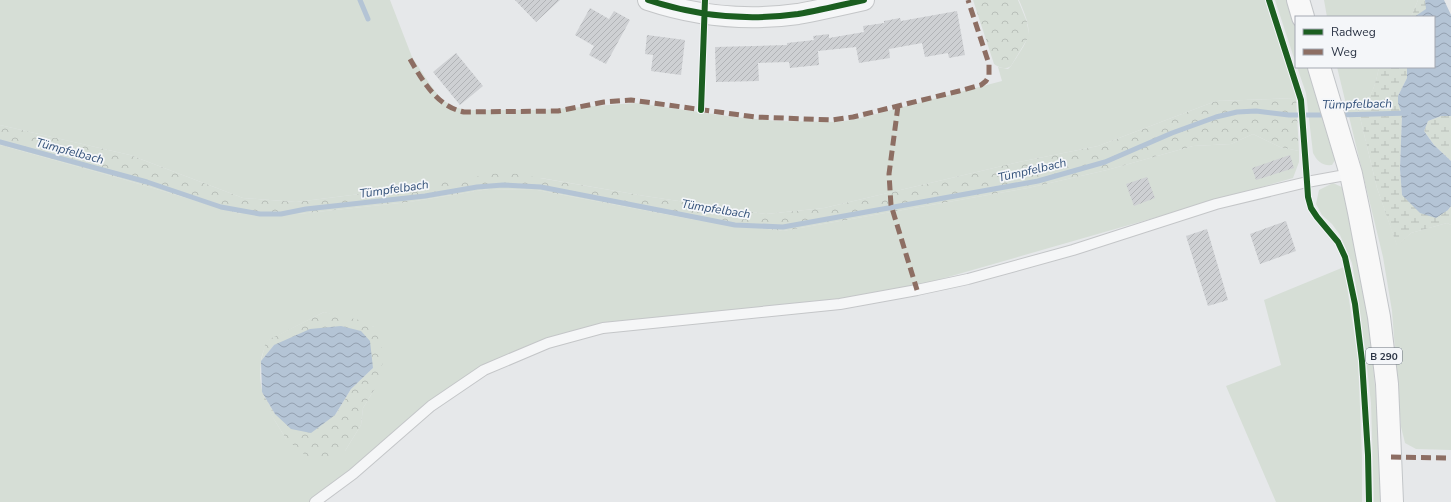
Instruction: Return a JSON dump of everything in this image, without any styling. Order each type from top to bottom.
[{"type":"main road","points":[[1298,0],[1303,16]]},
{"type":"main road","name":"B 290","points":[[1319,68],[1351,174],[1360,212],[1379,317],[1387,384],[1392,502]]},
{"type":"street","points":[[648,0],[704,14],[740,17],[766,17],[798,14],[864,0]]},
{"type":"lane","points":[[316,502],[353,474],[431,406],[484,370],[548,343],[604,328],[840,304],[917,290],[968,279],[1073,250],[1216,204],[1307,182],[1351,174]]},
{"type":"green space","points":[[0,0],[390,0],[412,57],[441,99],[454,107],[466,110],[542,110],[635,103],[734,117],[778,121],[838,122],[857,119],[1002,81],[998,67],[1008,69],[1011,66],[1023,48],[1028,34],[1027,21],[1019,0],[1265,0],[1293,83],[1296,98],[1216,101],[1098,146],[1019,162],[824,208],[766,214],[645,196],[541,178],[400,189],[296,202],[243,198],[130,155],[0,125]]},
{"type":"green space","points":[[973,0],[1018,0],[1027,22],[1029,36],[1011,66],[1002,68],[994,64]]},
{"type":"green space","points":[[1275,0],[1290,0],[1295,16],[1295,61]]},
{"type":"green space","points":[[1324,0],[1418,0],[1411,16],[1327,16]]},
{"type":"green space","points":[[1418,0],[1425,0],[1427,9],[1416,16],[1411,16]]},
{"type":"green space","points":[[1297,68],[1311,68],[1337,157],[1332,165],[1325,165],[1320,162],[1313,153],[1306,93]]},
{"type":"green space","points":[[1337,68],[1379,68],[1373,91],[1367,101],[1358,109],[1377,188],[1397,245],[1411,233],[1447,223],[1451,225],[1451,450],[1416,449],[1405,443],[1401,427],[1392,311],[1383,257]]},
{"type":"green space","points":[[1379,68],[1407,68],[1407,78],[1398,96],[1398,103],[1402,114],[1400,169],[1402,195],[1448,210],[1451,206],[1451,225],[1447,223],[1411,233],[1397,246],[1377,188],[1358,109],[1367,101],[1375,85]]},
{"type":"green space","points":[[1296,98],[1299,151],[1280,147],[1253,134],[1231,144],[1193,146],[1107,170],[1028,188],[783,231],[696,220],[537,190],[489,189],[409,202],[298,214],[241,214],[0,145],[0,125],[130,155],[243,198],[296,202],[400,189],[505,172],[645,196],[766,214],[824,208],[1019,162],[1098,146],[1216,101]]},
{"type":"green space","points":[[1441,116],[1451,116],[1451,161],[1434,145],[1424,131],[1428,121]]},
{"type":"green space","points":[[1253,134],[1280,147],[1299,151],[1299,162],[1293,178],[920,285],[843,299],[546,340],[425,405],[351,469],[309,502],[0,502],[0,145],[241,214],[298,214],[409,202],[489,189],[537,190],[696,220],[783,231],[1028,188],[1107,170],[1193,146],[1231,144]],"holes":[[[324,312],[374,327],[374,390],[363,408],[361,425],[345,451],[286,439],[270,412],[261,385],[261,359],[267,341]]]},
{"type":"green space","points":[[1333,183],[1344,188],[1365,279],[1379,429],[1381,502],[1374,502],[1371,403],[1365,349],[1352,263],[1340,235],[1332,224],[1322,215],[1316,204],[1319,190]]},
{"type":"green space","points":[[1344,267],[1358,358],[1362,457],[1362,502],[1276,502],[1226,386],[1281,365],[1264,300]]},
{"type":"green space","points":[[324,312],[359,320],[374,327],[385,356],[374,390],[363,408],[361,425],[345,451],[327,462],[310,459],[286,439],[266,406],[262,392],[275,414],[335,415],[351,389],[373,368],[274,345],[261,361],[266,341]]},
{"type":"water","points":[[1425,0],[1444,0],[1451,15],[1451,116],[1441,116],[1428,121],[1424,131],[1434,145],[1451,161],[1451,206],[1448,210],[1436,218],[1420,213],[1402,195],[1400,169],[1402,114],[1398,103],[1398,96],[1407,78],[1407,68],[1435,68],[1435,16],[1416,16],[1426,9]]},
{"type":"water","points":[[341,326],[361,331],[370,341],[373,368],[351,389],[335,415],[311,433],[291,429],[275,414],[262,392],[261,361],[274,345],[310,329]]},
{"type":"building","points":[[515,0],[560,0],[536,22]]},
{"type":"building","points":[[590,8],[609,19],[614,11],[630,20],[606,64],[589,55],[594,46],[575,35]]},
{"type":"building","points":[[957,11],[965,55],[949,58],[948,53],[925,57],[922,43],[889,49],[890,58],[859,63],[856,47],[818,51],[819,65],[790,68],[789,62],[758,63],[759,81],[716,82],[715,47],[787,45],[787,43],[814,40],[813,36],[829,34],[829,38],[864,32],[863,26],[884,23],[884,21],[900,18],[901,21]]},
{"type":"building","points":[[647,35],[685,40],[681,75],[651,71],[653,55],[645,54]]},
{"type":"building","points":[[456,53],[483,86],[460,105],[433,72]]},
{"type":"building","points":[[1290,155],[1294,168],[1256,180],[1252,168]]},
{"type":"building","points":[[1147,177],[1155,198],[1134,206],[1126,184]]},
{"type":"building","points":[[1286,221],[1296,251],[1260,264],[1250,234]]},
{"type":"building","points":[[1207,229],[1228,300],[1208,306],[1186,236]]},
{"type":"waterway","points":[[360,0],[368,19]]},
{"type":"waterway","name":"Tümpfelbach","points":[[0,142],[147,182],[221,207],[260,214],[281,214],[306,209],[425,196],[477,187],[503,185],[541,187],[735,225],[783,227],[1038,181],[1105,162],[1172,133],[1216,117],[1237,112],[1256,111],[1289,115],[1329,115]]},
{"type":"waterway","name":"Tümpfelbach","points":[[1339,115],[1409,113]]},
{"type":"marked path","points":[[410,59],[426,85],[439,99],[446,105],[464,112],[558,111],[604,102],[631,100],[755,117],[832,120],[853,117],[959,91],[981,85],[986,81],[989,76],[989,64],[968,0]]},
{"type":"marked path","points":[[898,106],[889,174],[891,205],[917,290]]},
{"type":"marked path","points":[[1391,457],[1451,458]]},
{"type":"cycle path","points":[[648,0],[685,10],[722,16],[741,17],[798,14],[864,0]]},
{"type":"cycle path","points":[[701,110],[705,0]]},
{"type":"cycle path","points":[[1269,0],[1301,100],[1308,197],[1311,208],[1338,242],[1345,257],[1355,304],[1362,361],[1368,455],[1369,502]]}]
